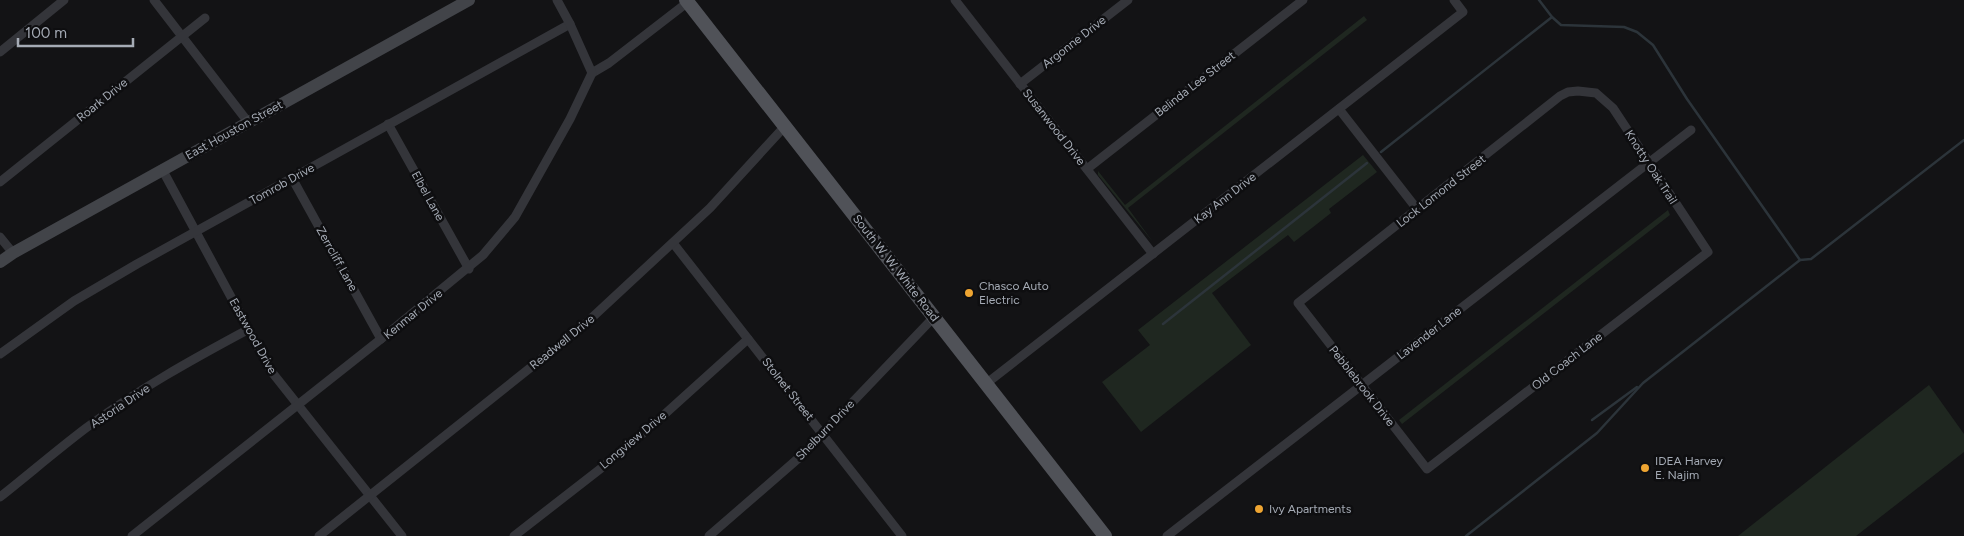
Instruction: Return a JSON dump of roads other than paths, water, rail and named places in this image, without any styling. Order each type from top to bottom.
[{"type":"main road","name":"East Houston Street","points":[[0,262],[162,169],[469,0]]},
{"type":"main road","name":"South W. W. White Road","points":[[687,1],[786,125],[1105,536]]},
{"type":"street","points":[[0,52],[64,0]]},
{"type":"street","points":[[154,0],[248,122]]},
{"type":"street","points":[[557,0],[592,73],[609,63],[675,13],[687,1]]},
{"type":"street","name":"Susanwood Drive","points":[[955,0],[1153,254]]},
{"type":"street","name":"Argonne Drive","points":[[1020,84],[1128,0]]},
{"type":"street","name":"Belinda Lee Street","points":[[1086,168],[1303,0]]},
{"type":"street","name":"Kay Ann Drive","points":[[987,383],[1463,12],[1454,0]]},
{"type":"street","name":"Roark Drive","points":[[0,182],[205,18]]},
{"type":"street","name":"Tomrob Drive","points":[[0,354],[74,301],[196,231],[570,24]]},
{"type":"street","name":"Kenmar Drive","points":[[132,536],[382,339],[469,268],[496,242],[515,218],[570,119],[592,73]]},
{"type":"street","name":"Knotty Oak Trail","points":[[1588,91],[1596,92],[1613,108],[1708,252]]},
{"type":"street","name":"Lock Lomond Street","points":[[1298,302],[1560,96],[1568,92],[1588,91]]},
{"type":"street","points":[[1339,109],[1417,209]]},
{"type":"street","name":"Elbel Lane","points":[[388,124],[469,268]]},
{"type":"street","name":"Readwell Drive","points":[[319,536],[584,325],[673,243],[738,179],[786,125]]},
{"type":"street","name":"Lavender Lane","points":[[1167,536],[1691,130]]},
{"type":"street","name":"Eastwood Drive","points":[[162,169],[271,371],[368,496],[402,536]]},
{"type":"street","name":"Zerrcliff Lane","points":[[292,178],[382,339]]},
{"type":"street","points":[[0,237],[13,253]]},
{"type":"street","name":"Stolnet Street","points":[[673,243],[823,434],[897,534]]},
{"type":"street","name":"Old Coach Lane","points":[[1427,469],[1708,252]]},
{"type":"street","name":"Pebblebrook Drive","points":[[1298,302],[1427,469]]},
{"type":"street","name":"Shelburn Drive","points":[[709,536],[767,487],[823,434],[934,317]]},
{"type":"street","name":"Astoria Drive","points":[[0,497],[86,428],[116,407],[209,350],[249,329]]},
{"type":"street","name":"Longview Drive","points":[[514,536],[656,422],[748,339]]},
{"type":"waterway","points":[[1539,0],[1561,25],[1624,27],[1637,32],[1653,45],[1687,99],[1800,260],[1811,259],[1964,140]]},
{"type":"waterway","points":[[1381,152],[1552,17]]},
{"type":"waterway","points":[[1163,324],[1367,163]]},
{"type":"waterway","points":[[1466,536],[1597,433],[1643,383],[1800,260]]},
{"type":"waterway","points":[[1592,420],[1637,387]]},
{"type":"place","name":"Chasco Auto Electric","points":[[969,293]]},
{"type":"place","name":"IDEA Harvey E. Najim","points":[[1645,468]]},
{"type":"place","name":"Ivy Apartments","points":[[1259,509]]}]
